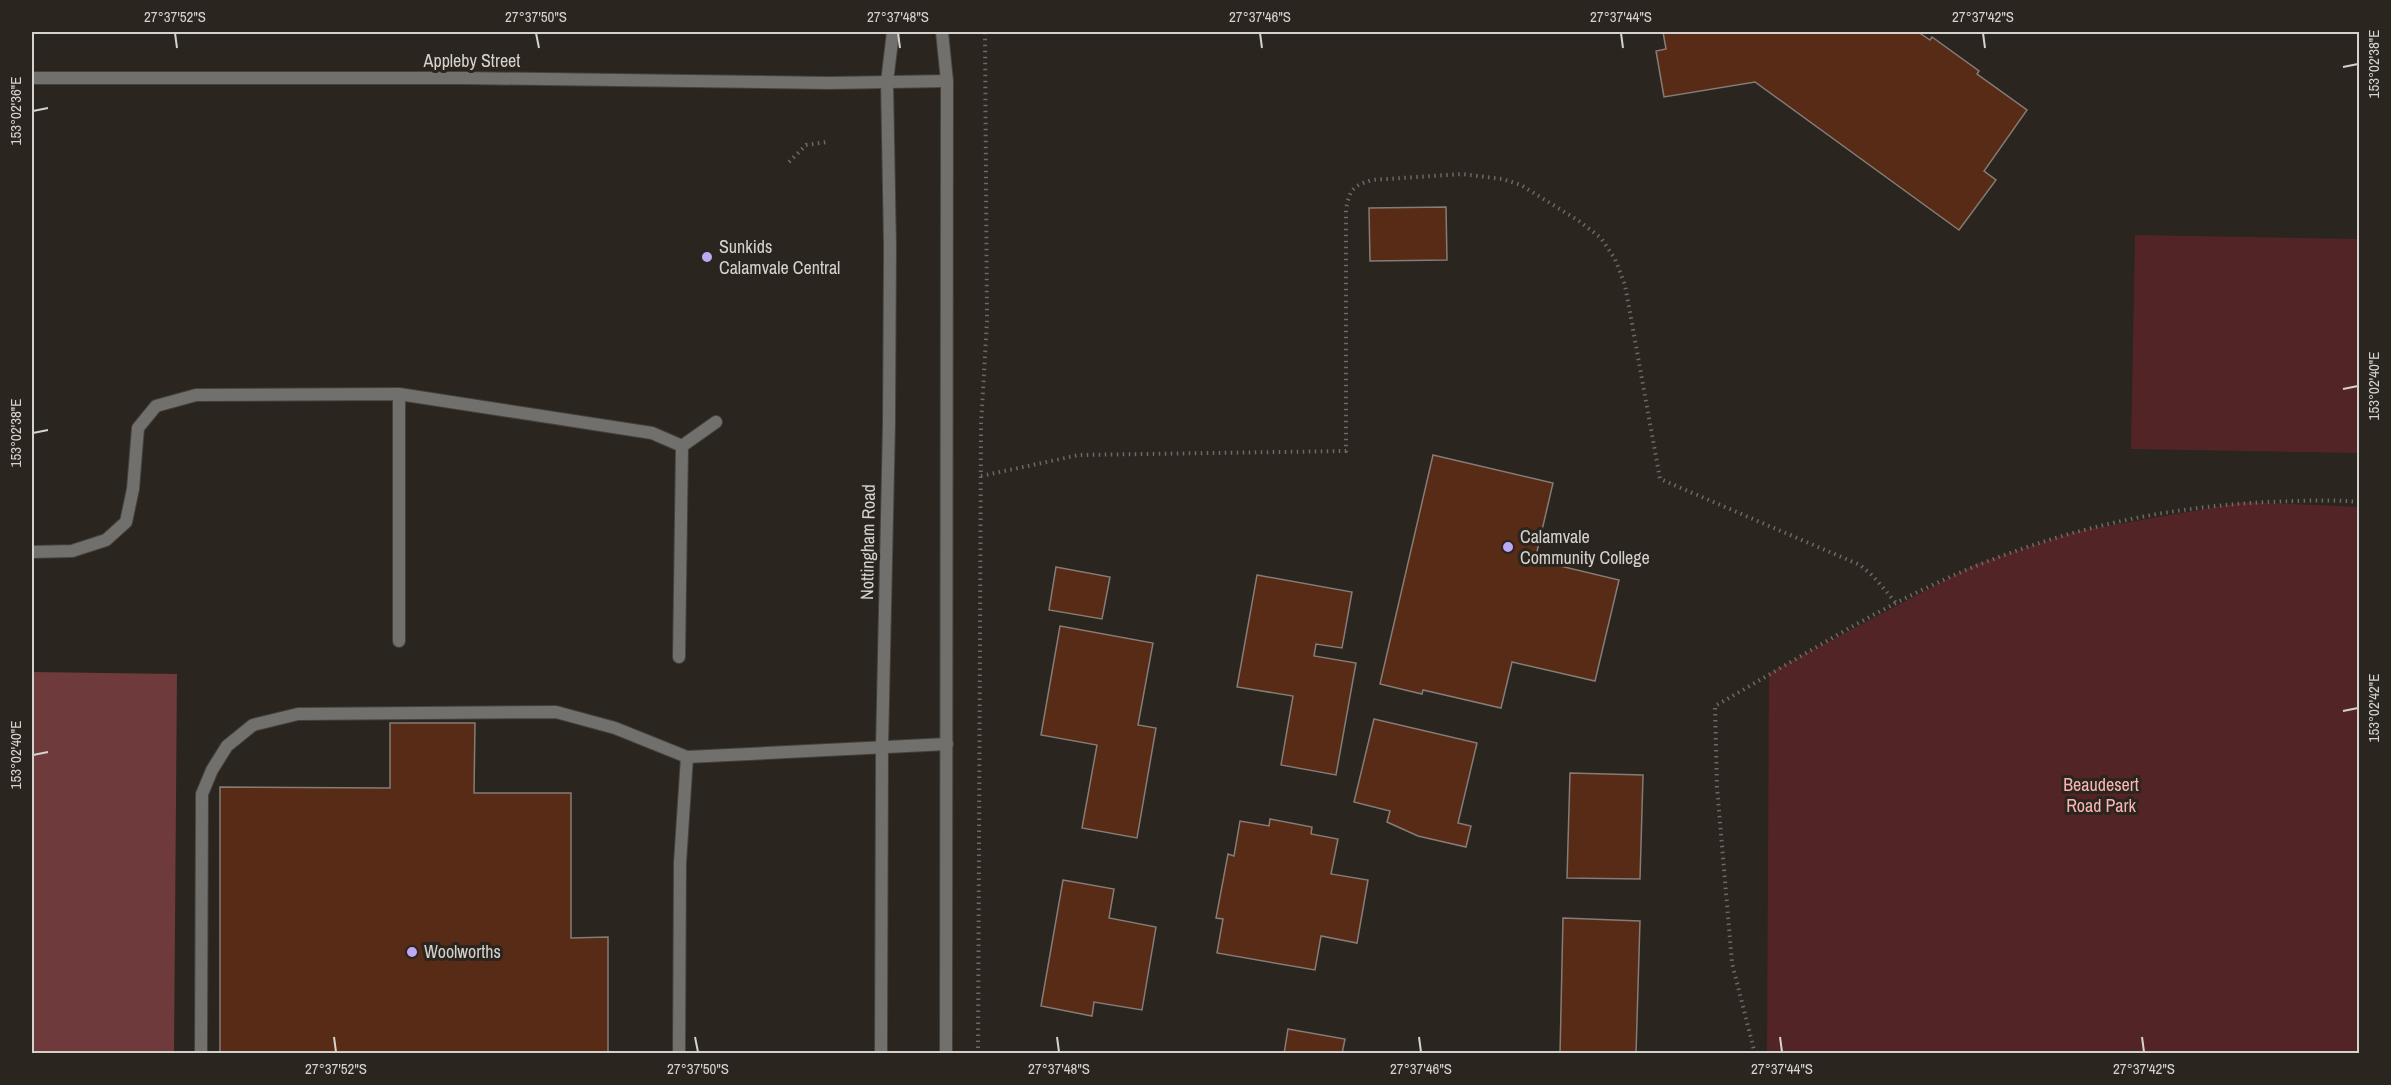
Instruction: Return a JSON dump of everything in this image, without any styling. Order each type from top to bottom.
[{"type":"street","name":"Nottingham Road","points":[[881,1053],[882,748],[889,411],[887,82],[893,32]]},
{"type":"street","points":[[942,32],[947,81],[945,245],[946,1053]]},
{"type":"street","name":"Appleby Street","points":[[32,78],[464,78],[829,83],[947,81]]},
{"type":"street","points":[[32,552],[72,551],[106,540],[126,522],[133,489],[138,428],[156,406],[196,394],[399,394],[652,433],[682,446]]},
{"type":"street","points":[[399,394],[399,641]]},
{"type":"street","points":[[682,446],[716,422]]},
{"type":"street","points":[[679,657],[682,446]]},
{"type":"street","points":[[201,1053],[202,794],[212,770],[227,746],[253,725],[298,714],[556,712],[615,728],[687,758],[947,744]]},
{"type":"street","points":[[678,1053],[680,863],[687,758]]},
{"type":"path","points":[[978,1053],[981,476],[987,321],[985,32]]},
{"type":"path","points":[[2150,32],[2255,32]]},
{"type":"path","points":[[789,162],[806,145],[827,142]]},
{"type":"path","points":[[981,476],[1079,455],[1346,451],[1346,209],[1349,194],[1358,184],[1372,180],[1462,174],[1502,179],[1521,185],[1579,221],[1601,238],[1615,259],[1625,285],[1633,322],[1660,479],[1860,565],[1873,576],[1896,603]]},
{"type":"path","points":[[1755,1053],[1732,963],[1717,787],[1715,706],[1896,603],[1971,568],[2046,540],[2123,519],[2215,504],[2332,499],[2360,502]]},
{"type":"green space","points":[[2135,235],[2359,239],[2359,453],[2131,449]]},
{"type":"green space","name":"Beaudesert Road Park","points":[[2245,502],[2359,507],[2359,1053],[1767,1053],[1769,673],[1976,564],[2078,531]]},
{"type":"shaded area","points":[[32,672],[177,674],[174,1053],[32,1053]]},
{"type":"building","points":[[1663,32],[1918,32],[1930,40],[1932,37],[1979,71],[1977,74],[2027,110],[1984,171],[1996,180],[1959,230],[1755,82],[1664,97],[1656,51],[1666,49]]},
{"type":"building","points":[[1446,207],[1447,260],[1370,261],[1369,208]]},
{"type":"building","points":[[1433,455],[1553,483],[1535,560],[1619,580],[1595,681],[1512,662],[1501,708],[1423,690],[1422,694],[1380,684]]},
{"type":"building","points":[[1056,567],[1110,577],[1102,619],[1049,610]]},
{"type":"building","points":[[1257,575],[1352,592],[1342,648],[1316,644],[1314,656],[1356,663],[1336,775],[1281,765],[1293,696],[1237,687]]},
{"type":"building","points":[[1060,626],[1153,643],[1138,725],[1156,728],[1137,838],[1082,828],[1097,745],[1041,735]]},
{"type":"building","points":[[1374,719],[1477,743],[1458,823],[1471,826],[1466,847],[1418,836],[1387,822],[1390,811],[1354,802]]},
{"type":"building","points":[[390,723],[475,723],[474,793],[571,793],[571,938],[608,937],[608,1054],[220,1054],[220,787],[390,788]]},
{"type":"building","points":[[1570,773],[1643,775],[1640,879],[1567,878]]},
{"type":"building","points":[[1270,819],[1312,827],[1311,834],[1338,839],[1331,874],[1368,880],[1357,943],[1321,936],[1315,970],[1217,953],[1223,919],[1216,918],[1228,854],[1234,856],[1240,821],[1269,826]]},
{"type":"building","points":[[1063,880],[1114,889],[1109,918],[1156,927],[1142,1010],[1094,1002],[1092,1016],[1041,1006]]},
{"type":"building","points":[[1563,918],[1640,921],[1636,1054],[1560,1054]]},
{"type":"building","points":[[1288,1029],[1345,1039],[1342,1054],[1284,1054]]},
{"type":"place","name":"Sunkids Calamvale Central","points":[[707,257]]},
{"type":"place","name":"Calamvale Community College","points":[[1508,547]]},
{"type":"place","name":"Woolworths","points":[[412,952]]}]
